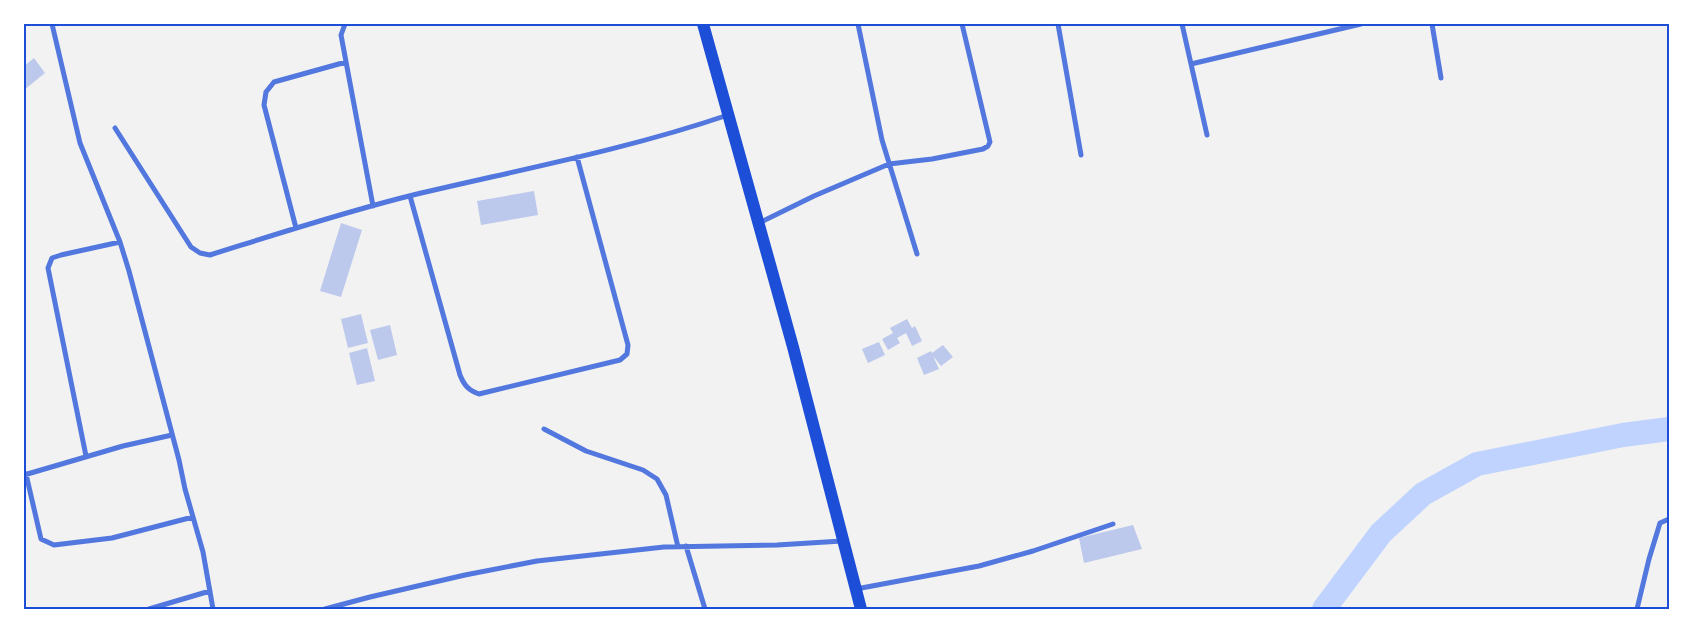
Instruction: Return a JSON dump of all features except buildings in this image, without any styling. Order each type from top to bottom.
[{"type":"highway","points":[[703,24],[793,347],[861,609]]},
{"type":"street","points":[[52,24],[80,144],[120,242],[202,552],[214,609]]},
{"type":"street","points":[[345,24],[341,35],[373,206]]},
{"type":"street","points":[[858,24],[882,140],[916,254]]},
{"type":"street","points":[[759,223],[814,196],[889,164],[932,159],[983,149],[988,146],[990,142],[962,24]]},
{"type":"street","points":[[1058,24],[1082,154]]},
{"type":"street","points":[[1182,24],[1208,135]]},
{"type":"street","points":[[1191,64],[1362,24]]},
{"type":"street","points":[[1432,24],[1441,78]]},
{"type":"street","points":[[296,228],[264,105],[266,92],[274,82],[346,62]]},
{"type":"street","points":[[115,128],[191,247],[200,254],[210,255],[296,228],[410,196],[679,132],[728,115]]},
{"type":"street","points":[[410,196],[460,375],[464,384],[471,391],[479,394],[620,360],[627,354],[628,344],[577,157]]},
{"type":"street","points":[[86,456],[48,268],[52,258],[120,242]]},
{"type":"street","points":[[544,429],[586,451],[643,470],[657,479],[666,495],[678,546]]},
{"type":"street","points":[[172,436],[123,446],[25,475],[41,539],[54,545],[112,538],[193,517]]},
{"type":"street","points":[[1637,609],[1660,523],[1669,519]]},
{"type":"street","points":[[855,589],[979,566],[1033,551],[1113,524]]},
{"type":"street","points":[[325,609],[465,574],[537,561],[678,546],[777,545],[843,541]]},
{"type":"street","points":[[686,546],[705,609]]},
{"type":"street","points":[[149,609],[210,591]]},
{"type":"waterway","points":[[1324,609],[1381,533],[1423,494],[1477,464],[1623,435],[1669,429]]}]
